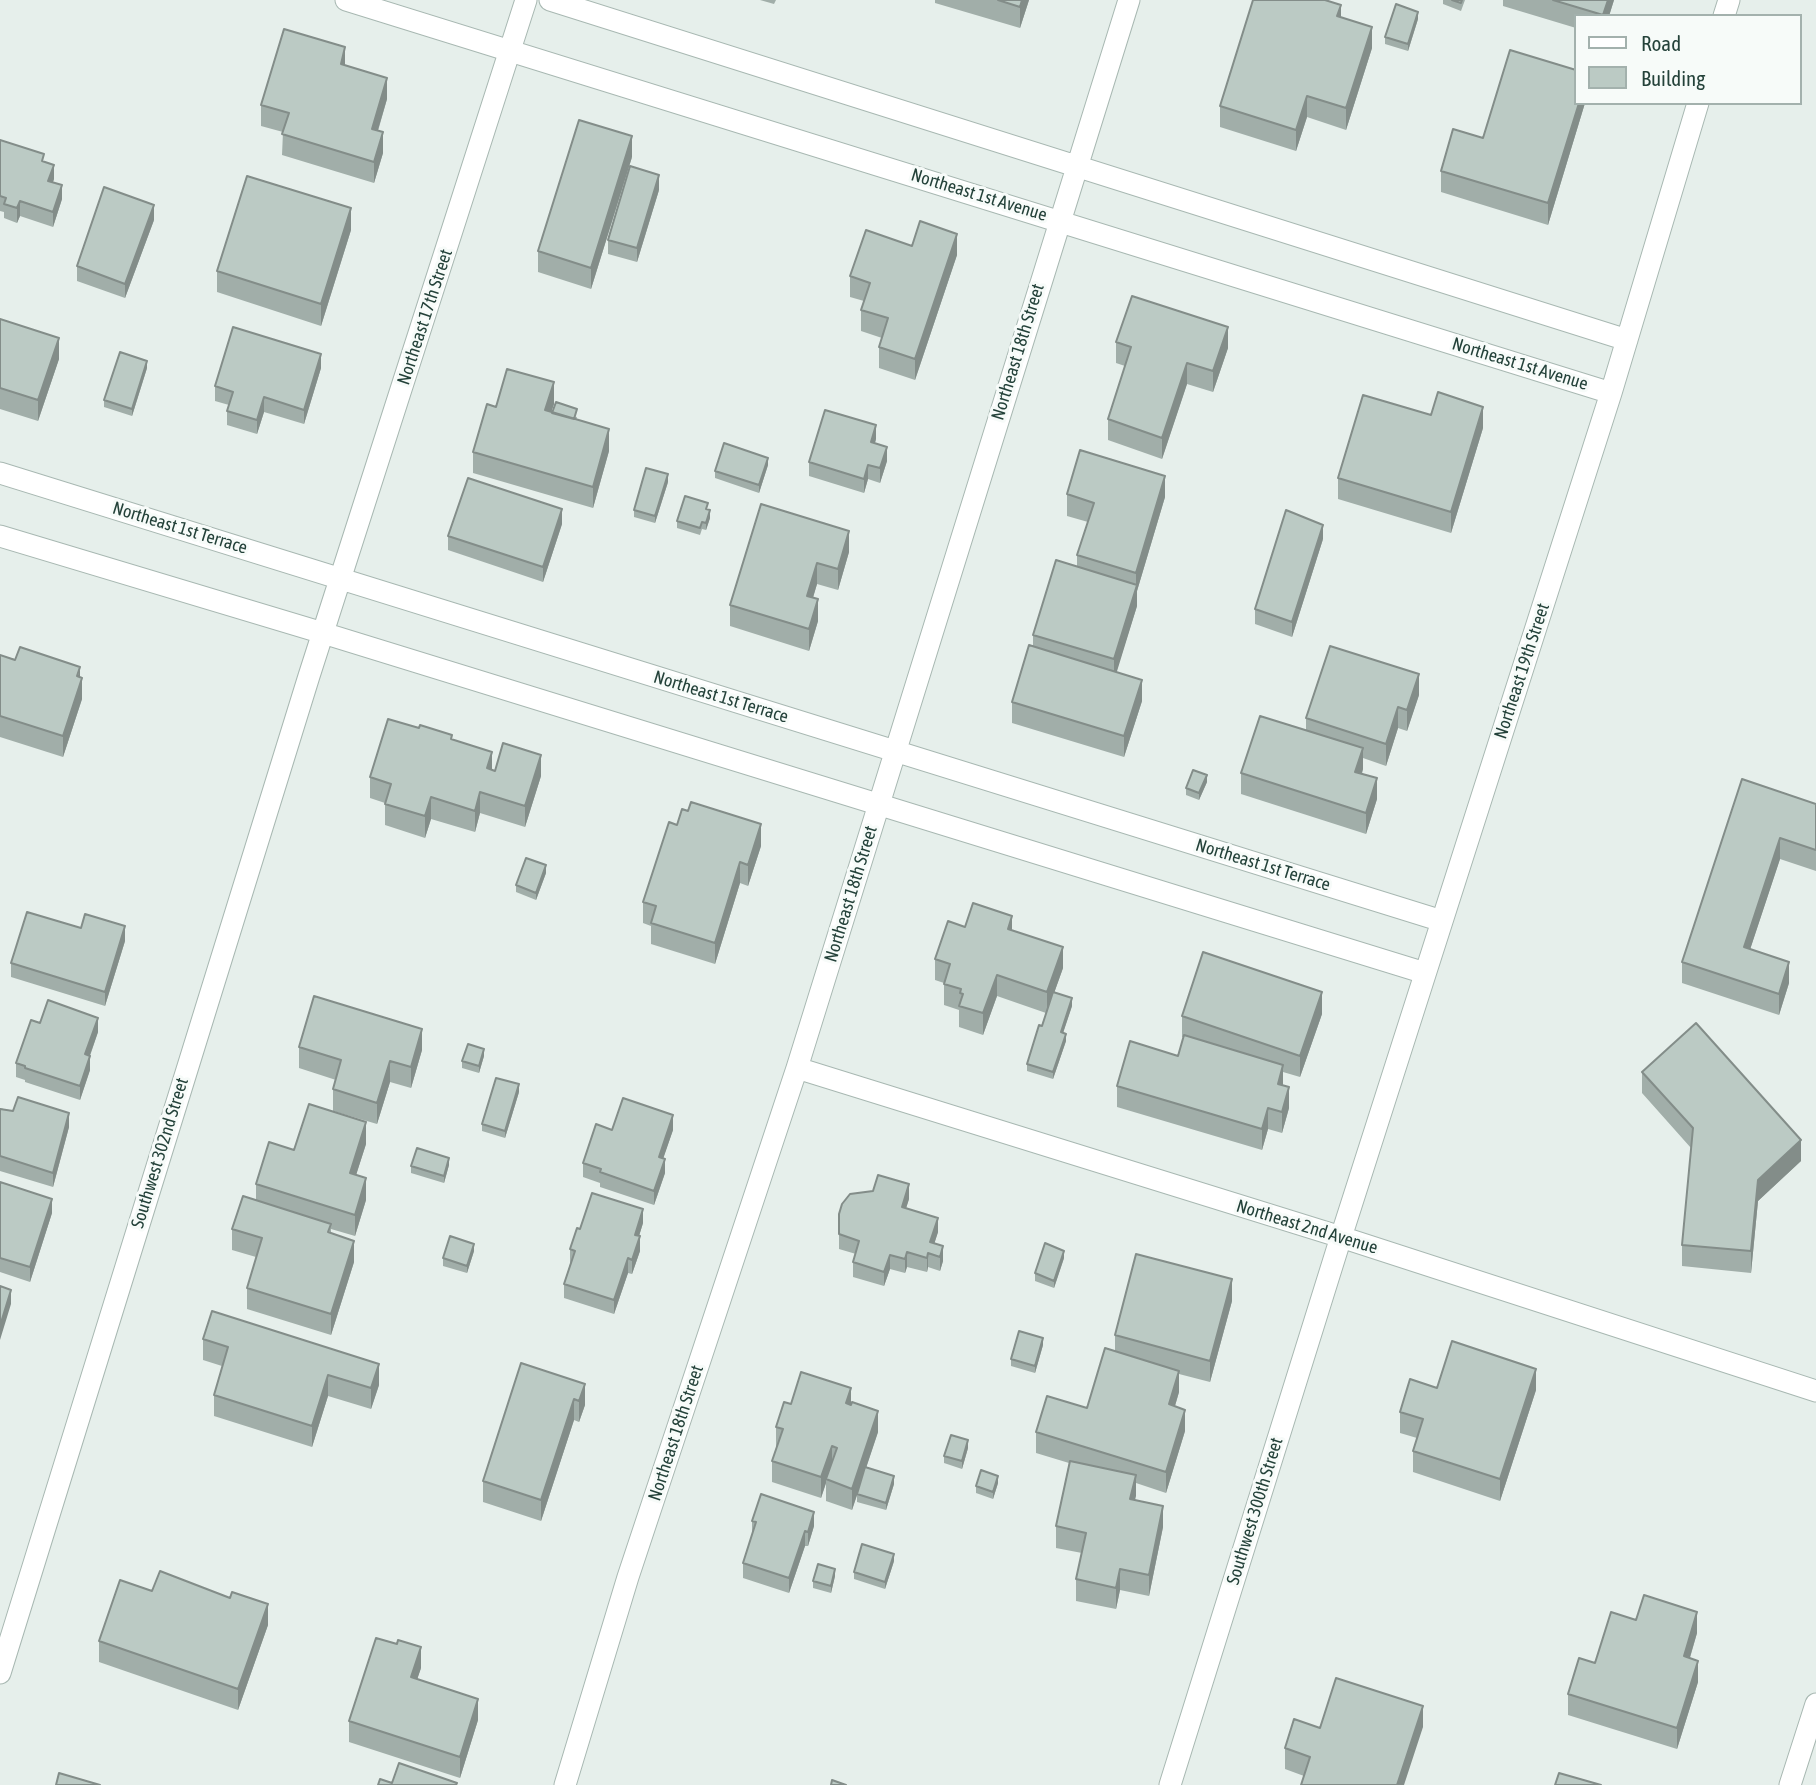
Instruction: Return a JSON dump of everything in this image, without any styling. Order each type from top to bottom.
[{"type":"street","name":"Northeast 1st Avenue","points":[[346,0],[1611,393]]},
{"type":"street","name":"Northeast 17th Street","points":[[323,633],[526,0]]},
{"type":"street","points":[[550,0],[1075,168],[1627,340]]},
{"type":"street","name":"Northeast 18th Street","points":[[565,1785],[632,1564],[797,1068],[1129,0]]},
{"type":"street","name":"Northeast 19th Street","points":[[1341,1237],[1611,393],[1697,105]]},
{"type":"street","name":"Northeast 1st Terrace","points":[[0,473],[1442,921]]},
{"type":"street","points":[[0,536],[1425,973]]},
{"type":"street","name":"Southwest 302nd Street","points":[[0,1673],[323,633]]},
{"type":"street","name":"Northeast 2nd Avenue","points":[[797,1068],[1341,1237],[1816,1391]]},
{"type":"street","name":"Southwest 300th Street","points":[[1170,1785],[1341,1237]]},
{"type":"street","points":[[1790,1785],[1816,1704]]},
{"type":"building","points":[[998,0],[1022,0],[1020,7]]},
{"type":"building","points":[[1253,0],[1325,0],[1341,5],[1337,16],[1372,27],[1346,108],[1307,96],[1296,130],[1220,106]]},
{"type":"building","points":[[1553,0],[1608,0],[1603,14]]},
{"type":"building","points":[[1396,4],[1418,12],[1408,44],[1385,37]]},
{"type":"building","points":[[284,29],[345,47],[341,64],[387,78],[372,129],[383,132],[374,162],[282,134],[289,113],[261,105]]},
{"type":"building","points":[[1510,50],[1574,69],[1574,105],[1578,105],[1548,203],[1441,171],[1453,129],[1483,138]]},
{"type":"building","points":[[579,120],[632,136],[591,268],[538,251]]},
{"type":"building","points":[[0,140],[44,154],[42,161],[54,165],[48,181],[62,185],[53,212],[20,201],[17,208],[4,204],[6,198],[0,196]]},
{"type":"building","points":[[630,166],[659,175],[637,248],[608,240]]},
{"type":"building","points":[[247,176],[351,208],[321,304],[217,271]]},
{"type":"building","points":[[104,187],[154,205],[125,284],[77,266]]},
{"type":"building","points":[[920,221],[957,234],[915,359],[879,347],[888,318],[861,310],[870,283],[850,276],[866,230],[912,246]]},
{"type":"building","points":[[1132,296],[1228,327],[1213,371],[1187,363],[1162,438],[1108,419],[1131,347],[1116,342]]},
{"type":"building","points":[[0,319],[59,338],[38,400],[0,388]]},
{"type":"building","points":[[233,327],[321,354],[304,410],[264,397],[257,420],[227,411],[233,392],[215,386]]},
{"type":"building","points":[[120,352],[147,361],[132,409],[104,400]]},
{"type":"building","points":[[507,369],[554,382],[545,410],[609,429],[593,487],[473,452],[487,404],[496,407]]},
{"type":"building","points":[[1438,392],[1483,407],[1451,512],[1338,478],[1363,395],[1431,415]]},
{"type":"building","points":[[556,402],[577,409],[574,419],[552,413]]},
{"type":"building","points":[[825,410],[876,425],[871,442],[887,447],[880,468],[868,465],[864,479],[809,462]]},
{"type":"building","points":[[724,443],[768,458],[759,485],[715,471]]},
{"type":"building","points":[[1080,450],[1165,476],[1136,573],[1077,555],[1094,503],[1067,494]]},
{"type":"building","points":[[646,468],[668,474],[655,516],[634,510]]},
{"type":"building","points":[[468,478],[562,509],[543,567],[448,536]]},
{"type":"building","points":[[685,496],[708,503],[706,509],[710,510],[706,523],[702,522],[700,528],[677,521]]},
{"type":"building","points":[[761,504],[849,531],[838,569],[817,563],[807,596],[818,599],[809,629],[730,605]]},
{"type":"building","points":[[1286,510],[1323,525],[1292,622],[1255,609]]},
{"type":"building","points":[[1056,560],[1137,585],[1114,659],[1033,635]]},
{"type":"building","points":[[1029,645],[1142,680],[1124,736],[1012,702]]},
{"type":"building","points":[[1330,646],[1419,674],[1407,710],[1398,707],[1386,744],[1306,718]]},
{"type":"building","points":[[20,647],[80,667],[77,676],[82,678],[63,736],[0,716],[0,655],[15,660]]},
{"type":"building","points":[[1260,716],[1363,748],[1355,772],[1377,778],[1366,813],[1241,773]]},
{"type":"building","points":[[388,719],[452,735],[451,739],[492,752],[487,768],[495,771],[503,743],[541,755],[525,806],[480,792],[475,811],[431,797],[425,816],[385,804],[391,784],[370,777]]},
{"type":"building","points":[[1193,770],[1207,775],[1199,793],[1186,788]]},
{"type":"building","points":[[1742,779],[1816,804],[1816,850],[1780,838],[1744,947],[1789,962],[1779,994],[1682,962]]},
{"type":"building","points":[[691,802],[761,824],[748,865],[740,862],[715,943],[651,923],[656,906],[643,902],[669,822],[677,825],[682,809],[688,811]]},
{"type":"building","points":[[526,858],[546,865],[536,893],[516,885]]},
{"type":"building","points":[[973,903],[1012,916],[1008,929],[1063,947],[1047,992],[997,975],[983,1013],[959,1006],[963,994],[960,993],[961,989],[944,984],[950,964],[935,959],[948,921],[965,927]]},
{"type":"building","points":[[27,912],[81,928],[85,914],[125,926],[105,992],[11,963]]},
{"type":"building","points":[[1203,952],[1322,992],[1300,1056],[1182,1016]]},
{"type":"building","points":[[1053,992],[1072,998],[1061,1032],[1066,1034],[1053,1072],[1027,1064]]},
{"type":"building","points":[[314,996],[422,1029],[411,1067],[390,1061],[377,1103],[333,1089],[341,1060],[299,1047]]},
{"type":"building","points":[[48,1000],[98,1018],[85,1054],[90,1056],[80,1086],[16,1063],[31,1020],[40,1023]]},
{"type":"building","points":[[1696,1023],[1801,1140],[1758,1180],[1751,1251],[1682,1245],[1693,1128],[1642,1072]]},
{"type":"building","points":[[1184,1035],[1283,1065],[1278,1084],[1289,1087],[1282,1112],[1268,1108],[1262,1129],[1117,1086],[1130,1041],[1178,1056]]},
{"type":"building","points":[[468,1044],[484,1049],[479,1066],[462,1061]]},
{"type":"building","points":[[496,1078],[519,1084],[505,1131],[482,1124]]},
{"type":"building","points":[[18,1097],[69,1113],[53,1173],[0,1156],[0,1109],[13,1111]]},
{"type":"building","points":[[623,1098],[673,1115],[659,1157],[665,1159],[654,1191],[600,1172],[601,1169],[583,1163],[596,1124],[612,1130]]},
{"type":"building","points":[[309,1104],[366,1122],[350,1173],[366,1178],[355,1215],[256,1184],[269,1142],[294,1150]]},
{"type":"building","points":[[417,1148],[449,1158],[444,1176],[411,1166]]},
{"type":"building","points":[[878,1175],[909,1184],[902,1207],[938,1218],[930,1242],[943,1246],[940,1257],[928,1253],[927,1258],[907,1252],[905,1259],[890,1255],[884,1272],[853,1262],[859,1241],[839,1234],[839,1214],[842,1204],[850,1194],[873,1191]]},
{"type":"building","points":[[0,1182],[52,1199],[30,1267],[0,1258]]},
{"type":"building","points":[[592,1193],[643,1209],[635,1235],[640,1236],[632,1260],[628,1258],[614,1300],[564,1284],[575,1251],[570,1249]]},
{"type":"building","points":[[243,1196],[331,1224],[328,1232],[354,1241],[331,1314],[247,1288],[262,1238],[232,1229]]},
{"type":"building","points":[[450,1236],[474,1244],[467,1266],[443,1258]]},
{"type":"building","points":[[1045,1243],[1064,1251],[1054,1281],[1035,1273]]},
{"type":"building","points":[[1136,1254],[1232,1279],[1210,1361],[1115,1335]]},
{"type":"building","points":[[0,1286],[11,1290],[0,1326]]},
{"type":"building","points":[[212,1311],[379,1364],[371,1388],[328,1375],[312,1426],[214,1395],[228,1347],[203,1339]]},
{"type":"building","points":[[1019,1331],[1043,1338],[1035,1366],[1011,1359]]},
{"type":"building","points":[[1452,1341],[1536,1369],[1500,1479],[1413,1451],[1423,1419],[1400,1412],[1410,1379],[1437,1388]]},
{"type":"building","points":[[1105,1348],[1179,1371],[1169,1404],[1185,1410],[1166,1472],[1036,1432],[1047,1396],[1087,1408]]},
{"type":"building","points":[[521,1363],[585,1384],[579,1401],[574,1399],[541,1500],[483,1481]]},
{"type":"building","points":[[801,1372],[851,1388],[846,1403],[851,1405],[852,1402],[878,1411],[852,1489],[826,1479],[837,1448],[832,1446],[821,1477],[772,1461],[783,1429],[776,1427],[784,1402],[791,1404]]},
{"type":"building","points":[[951,1435],[968,1440],[962,1461],[944,1456]]},
{"type":"building","points":[[1070,1461],[1136,1475],[1130,1499],[1163,1506],[1149,1575],[1120,1569],[1116,1588],[1076,1579],[1086,1533],[1056,1526]]},
{"type":"building","points":[[865,1467],[894,1476],[886,1503],[857,1494]]},
{"type":"building","points":[[981,1470],[998,1476],[993,1492],[976,1486]]},
{"type":"building","points":[[761,1494],[814,1512],[789,1578],[743,1563],[756,1522],[752,1521]]},
{"type":"building","points":[[862,1544],[894,1554],[885,1582],[854,1572]]},
{"type":"building","points":[[818,1564],[835,1569],[831,1586],[813,1581]]},
{"type":"building","points":[[160,1571],[230,1598],[232,1592],[268,1604],[238,1689],[99,1641],[120,1580],[152,1591]]},
{"type":"building","points":[[1644,1595],[1697,1612],[1684,1656],[1698,1661],[1677,1728],[1568,1694],[1579,1658],[1595,1663],[1611,1612],[1636,1620]]},
{"type":"building","points":[[376,1638],[397,1644],[398,1640],[421,1647],[411,1677],[478,1699],[460,1757],[349,1721]]},
{"type":"building","points":[[1336,1678],[1423,1706],[1397,1785],[1301,1785],[1310,1757],[1285,1748],[1294,1719],[1320,1728]]},
{"type":"building","points":[[399,1763],[457,1783],[378,1785],[380,1779],[392,1783]]},
{"type":"building","points":[[59,1773],[100,1785],[56,1785]]},
{"type":"building","points":[[1559,1773],[1601,1785],[1555,1785]]},
{"type":"building","points":[[832,1780],[846,1785],[831,1785]]}]
